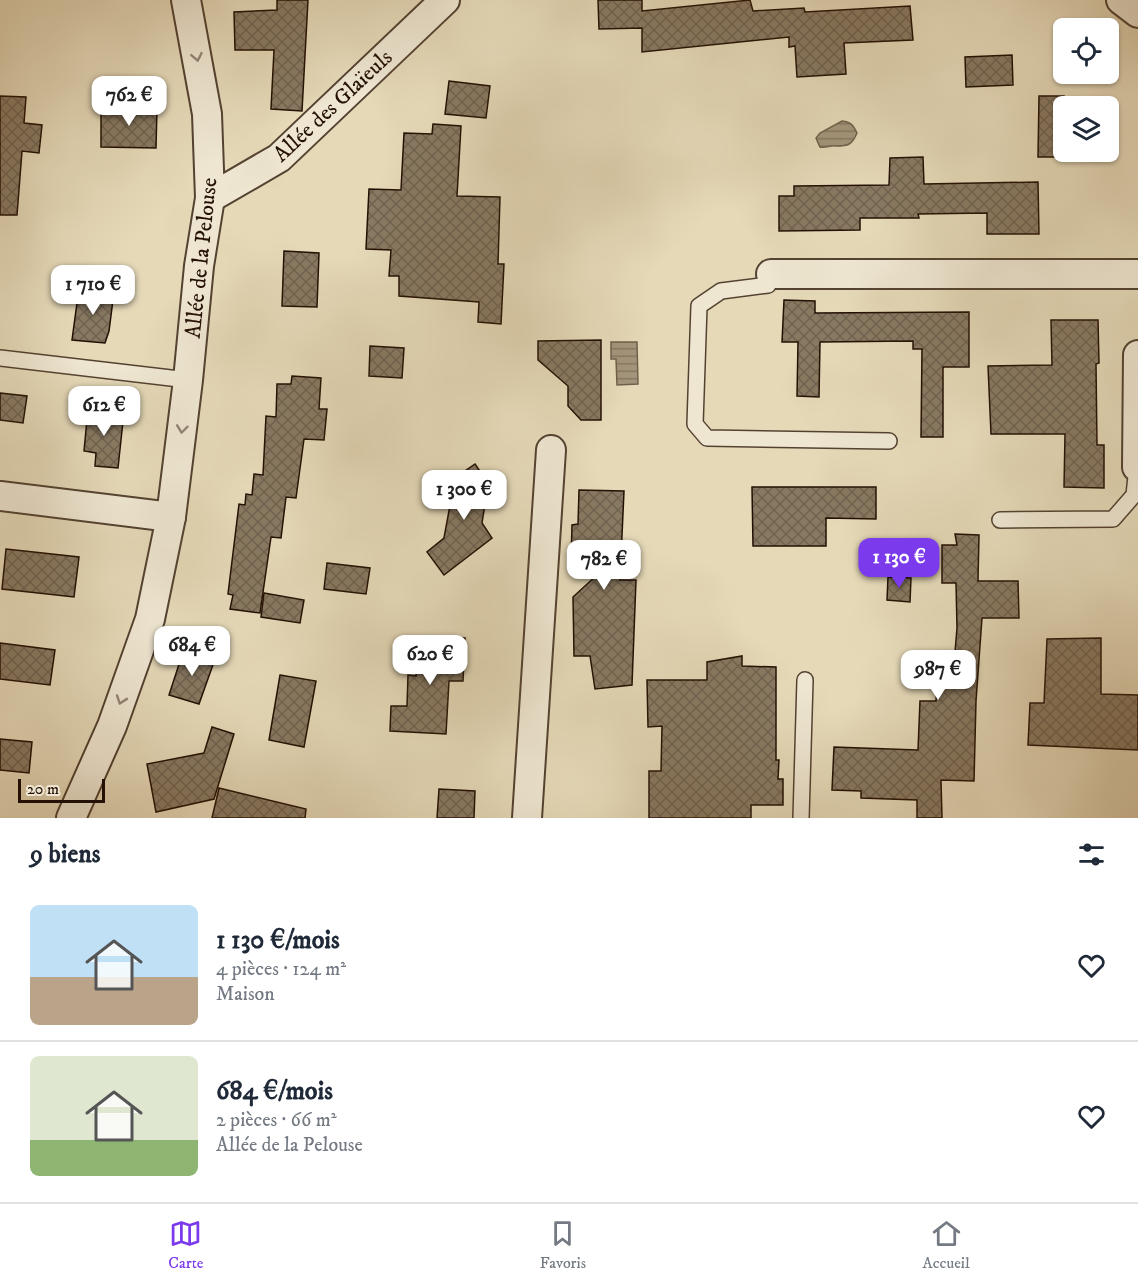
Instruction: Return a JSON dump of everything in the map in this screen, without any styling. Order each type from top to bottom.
[{"type":"street","name":"Allée de la Pelouse","points":[[71,818],[112,726],[150,620],[171,517],[199,266],[210,198],[207,114],[186,0]]},
{"type":"street","name":"Allée des Glaïeuls","points":[[210,198],[279,158],[445,0]]},
{"type":"street","points":[[1121,0],[1138,14]]},
{"type":"street","points":[[771,274],[1138,274]]},
{"type":"street","points":[[1138,355],[1138,468]]},
{"type":"street","points":[[527,818],[551,450]]},
{"type":"street","points":[[0,496],[171,517]]},
{"type":"lane","points":[[771,274],[768,285],[721,291],[699,306],[695,424],[707,438],[889,441]]},
{"type":"lane","points":[[0,358],[188,380]]},
{"type":"lane","points":[[1000,520],[1113,519],[1134,495],[1138,468]]},
{"type":"lane","points":[[801,818],[805,680]]},
{"type":"shaded area","points":[[842,121],[850,123],[857,133],[853,140],[847,145],[820,147],[816,138],[820,133]]},
{"type":"shaded area","points":[[611,342],[637,342],[638,384],[617,385],[616,359],[611,359]]},
{"type":"building","points":[[277,0],[308,0],[302,111],[271,109],[274,50],[235,50],[234,12],[277,10]]},
{"type":"building","points":[[598,0],[642,0],[642,11],[750,0],[753,11],[804,8],[805,12],[910,6],[913,40],[844,43],[846,74],[797,77],[795,46],[789,47],[789,37],[642,52],[642,28],[599,29]]},
{"type":"building","points":[[1012,55],[1013,85],[966,87],[965,57]]},
{"type":"building","points":[[449,81],[490,86],[486,118],[445,114]]},
{"type":"building","points":[[0,96],[26,97],[24,123],[42,125],[39,153],[22,151],[17,215],[0,215]]},
{"type":"building","points":[[1039,96],[1053,96],[1053,157],[1038,157]]},
{"type":"building","points":[[101,107],[157,108],[156,148],[101,147]]},
{"type":"building","points":[[433,124],[461,126],[457,196],[500,197],[498,264],[504,264],[501,324],[478,322],[479,302],[399,296],[399,276],[389,276],[391,250],[366,249],[369,189],[401,190],[404,133],[432,134]]},
{"type":"building","points":[[923,157],[924,184],[1038,182],[1039,234],[987,234],[987,213],[918,214],[919,218],[860,218],[860,230],[779,231],[779,196],[794,196],[794,186],[889,185],[890,158]]},
{"type":"building","points":[[284,251],[319,253],[317,307],[282,306]]},
{"type":"building","points":[[79,288],[114,292],[109,331],[105,343],[72,340]]},
{"type":"building","points":[[784,300],[815,301],[815,313],[969,312],[969,367],[943,367],[943,437],[921,437],[922,349],[913,349],[913,341],[820,342],[819,397],[797,396],[798,342],[782,342]]},
{"type":"building","points":[[1051,320],[1098,320],[1097,445],[1104,445],[1104,488],[1064,487],[1065,434],[991,434],[988,366],[1052,365]]},
{"type":"building","points":[[601,340],[601,420],[581,420],[568,406],[568,386],[538,360],[538,341]]},
{"type":"building","points":[[370,346],[404,348],[402,378],[369,376]]},
{"type":"building","points":[[292,376],[321,378],[319,409],[327,409],[324,440],[304,439],[296,498],[286,497],[281,538],[271,537],[260,613],[230,609],[233,595],[228,594],[239,504],[245,505],[246,494],[252,495],[254,474],[263,475],[266,416],[276,417],[277,384],[291,384]]},
{"type":"building","points":[[0,393],[27,396],[23,423],[0,420]]},
{"type":"building","points":[[88,409],[124,412],[118,468],[95,466],[96,453],[84,451]]},
{"type":"building","points":[[475,464],[494,492],[486,498],[482,523],[492,538],[444,575],[427,552],[444,538],[455,478]]},
{"type":"building","points":[[752,487],[876,487],[876,519],[826,518],[826,546],[753,546]]},
{"type":"building","points":[[579,490],[624,491],[620,580],[636,580],[632,685],[595,689],[590,656],[574,656],[573,597],[610,563],[571,562],[572,525],[578,524]]},
{"type":"building","points":[[955,534],[979,535],[978,581],[1018,581],[1019,618],[982,618],[976,701],[974,781],[941,780],[942,818],[917,818],[917,800],[861,798],[861,791],[832,790],[834,747],[918,750],[920,701],[936,701],[939,651],[955,652],[956,583],[942,583],[942,545],[957,545]]},
{"type":"building","points":[[6,549],[79,557],[74,597],[2,589]]},
{"type":"building","points":[[327,563],[370,568],[366,594],[324,589]]},
{"type":"building","points":[[888,577],[911,578],[910,602],[887,600]]},
{"type":"building","points":[[264,593],[304,600],[300,623],[261,617]]},
{"type":"building","points":[[418,637],[465,638],[463,681],[449,681],[446,734],[390,731],[391,706],[407,706],[408,675],[416,676]]},
{"type":"building","points":[[1101,638],[1101,694],[1138,695],[1138,750],[1028,745],[1030,703],[1044,703],[1047,639]]},
{"type":"building","points":[[0,643],[55,650],[50,685],[0,679]]},
{"type":"building","points":[[184,649],[215,659],[199,704],[169,695]]},
{"type":"building","points":[[742,656],[742,666],[776,667],[776,760],[779,760],[778,779],[783,779],[783,805],[751,805],[751,818],[649,818],[649,771],[661,771],[662,726],[648,727],[647,680],[707,680],[707,662]]},
{"type":"building","points":[[280,675],[316,681],[304,747],[269,740]]},
{"type":"building","points":[[212,727],[234,734],[214,799],[156,812],[147,764],[204,753]]},
{"type":"building","points":[[0,739],[32,742],[29,773],[0,770]]},
{"type":"building","points":[[219,788],[306,809],[305,818],[212,818]]},
{"type":"building","points":[[439,789],[475,791],[474,818],[437,818]]}]
